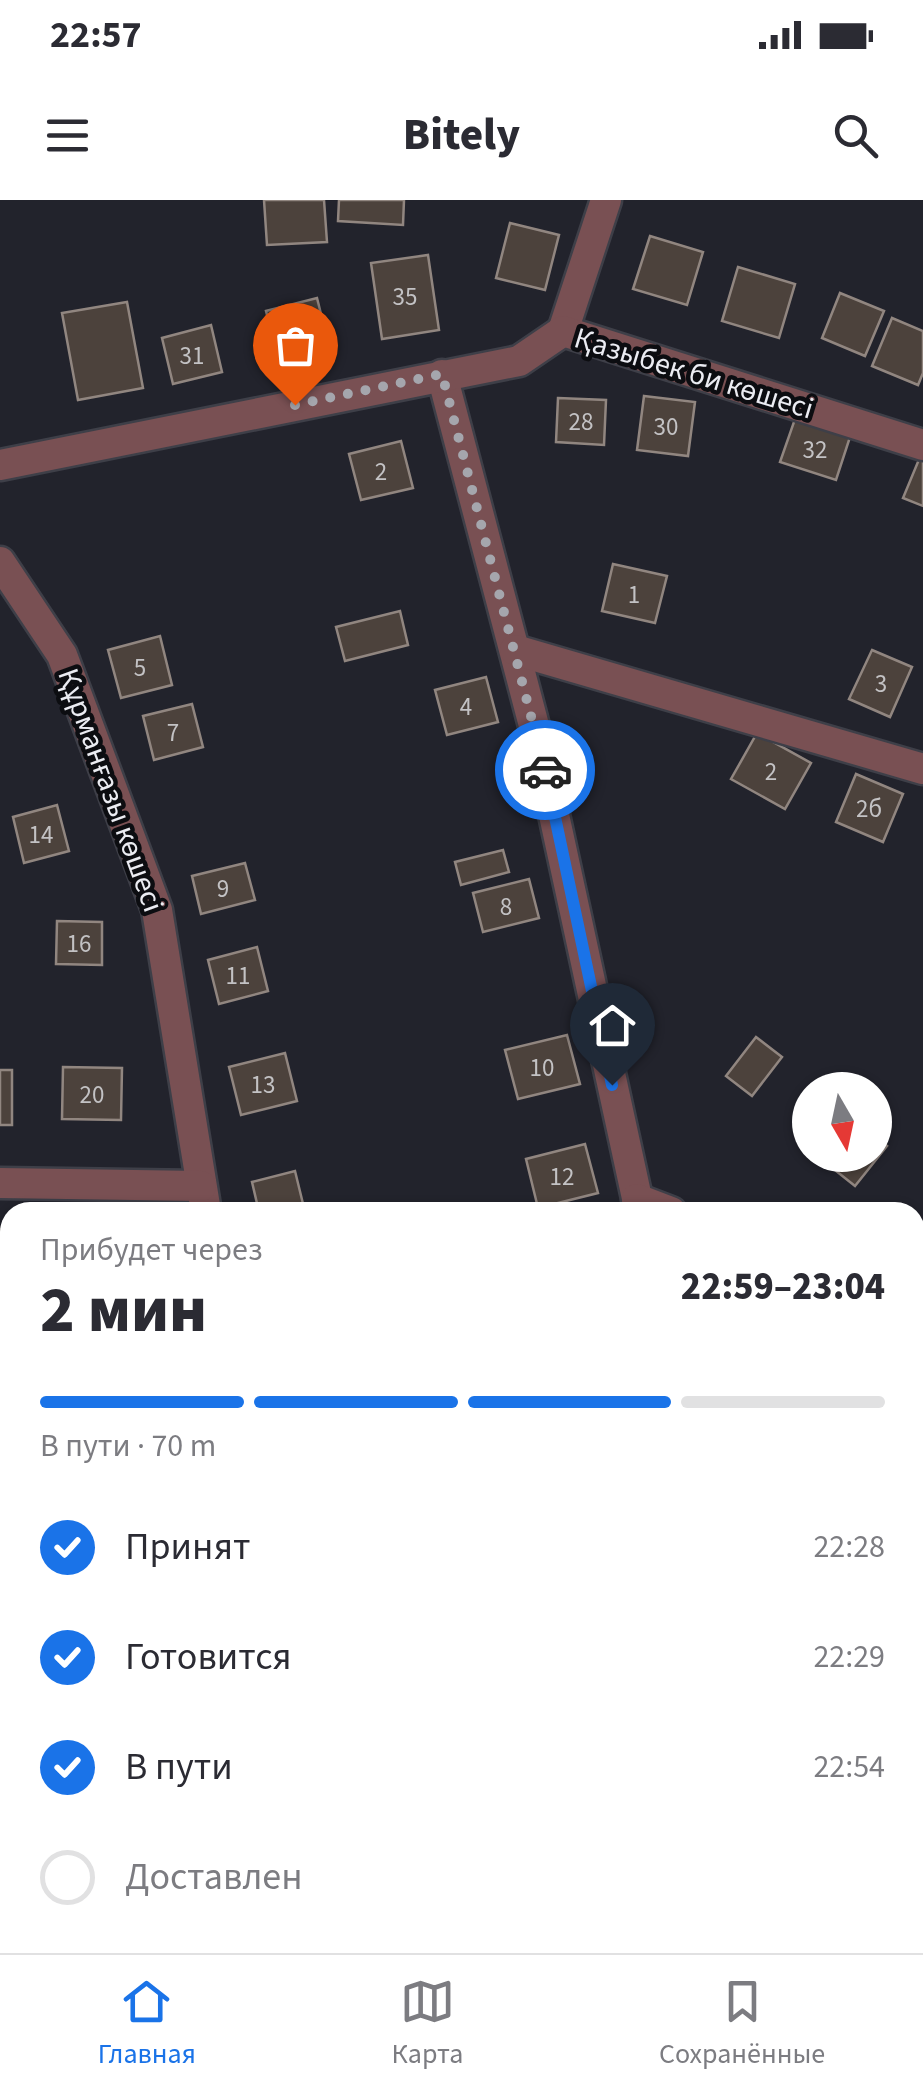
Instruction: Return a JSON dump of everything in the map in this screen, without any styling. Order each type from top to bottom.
[{"type":"street","points":[[563,330],[606,200]]},
{"type":"street","name":"Қазыбек би көшесі","points":[[0,465],[518,361],[563,330],[923,445]]},
{"type":"street","points":[[442,374],[542,760],[637,1202]]},
{"type":"street","name":"Құрманғазы көшесі","points":[[0,562],[62,654],[158,910],[204,1199]]},
{"type":"street","points":[[515,650],[923,770]]},
{"type":"street","points":[[0,1183],[204,1199]]},
{"type":"building","points":[[264,200],[324,200],[327,242],[267,245]]},
{"type":"building","points":[[339,200],[404,200],[403,225],[338,221]]},
{"type":"building","points":[[510,223],[559,235],[545,290],[496,278]]},
{"type":"building","points":[[650,236],[703,252],[687,305],[633,289]]},
{"type":"building","points":[[428,255],[439,330],[382,339],[371,263]]},
{"type":"building","points":[[738,267],[795,284],[779,338],[722,321]]},
{"type":"building","points":[[840,293],[884,311],[865,356],[822,338]]},
{"type":"building","points":[[317,298],[330,350],[279,363],[266,311]]},
{"type":"building","points":[[127,302],[143,388],[78,400],[62,313]]},
{"type":"building","points":[[892,318],[923,331],[923,373],[918,385],[872,366]]},
{"type":"building","points":[[211,325],[222,372],[173,384],[162,338]]},
{"type":"building","points":[[644,396],[695,402],[688,456],[637,450]]},
{"type":"building","points":[[558,398],[606,400],[604,445],[556,442]]},
{"type":"building","points":[[795,419],[850,437],[836,480],[780,462]]},
{"type":"building","points":[[401,441],[413,488],[361,500],[349,454]]},
{"type":"building","points":[[920,457],[923,458],[923,506],[903,498]]},
{"type":"building","points":[[613,564],[667,576],[655,623],[602,611]]},
{"type":"building","points":[[400,611],[408,645],[345,661],[336,627]]},
{"type":"building","points":[[160,636],[172,685],[121,698],[108,650]]},
{"type":"building","points":[[872,650],[912,667],[890,717],[849,699]]},
{"type":"building","points":[[486,677],[498,722],[447,735],[435,690]]},
{"type":"building","points":[[192,704],[203,747],[154,760],[143,716]]},
{"type":"building","points":[[757,733],[811,763],[785,809],[731,779]]},
{"type":"building","points":[[856,774],[903,794],[883,842],[836,822]]},
{"type":"building","points":[[57,805],[69,851],[24,863],[13,817]]},
{"type":"building","points":[[503,850],[509,872],[461,885],[455,862]]},
{"type":"building","points":[[245,863],[255,900],[201,914],[192,876]]},
{"type":"building","points":[[529,879],[539,918],[483,932],[473,893]]},
{"type":"building","points":[[57,921],[102,922],[102,965],[56,964]]},
{"type":"building","points":[[257,947],[268,991],[219,1004],[208,960]]},
{"type":"building","points":[[567,1035],[580,1084],[518,1099],[505,1050]]},
{"type":"building","points":[[756,1037],[782,1057],[752,1096],[726,1076]]},
{"type":"building","points":[[285,1053],[297,1101],[241,1115],[229,1067]]},
{"type":"building","points":[[63,1067],[122,1068],[121,1120],[62,1119]]},
{"type":"building","points":[[0,1070],[12,1070],[12,1125],[0,1125]]},
{"type":"building","points":[[585,1144],[598,1193],[562,1202],[537,1202],[526,1159]]},
{"type":"building","points":[[295,1171],[303,1202],[257,1202],[252,1182]]},
{"type":"building","points":[[837,1172],[866,1172],[855,1186]]},
{"type":"way so far","points":[[295,405],[442,374],[545,770]]},
{"type":"route","points":[[545,770],[612,1085]]}]
